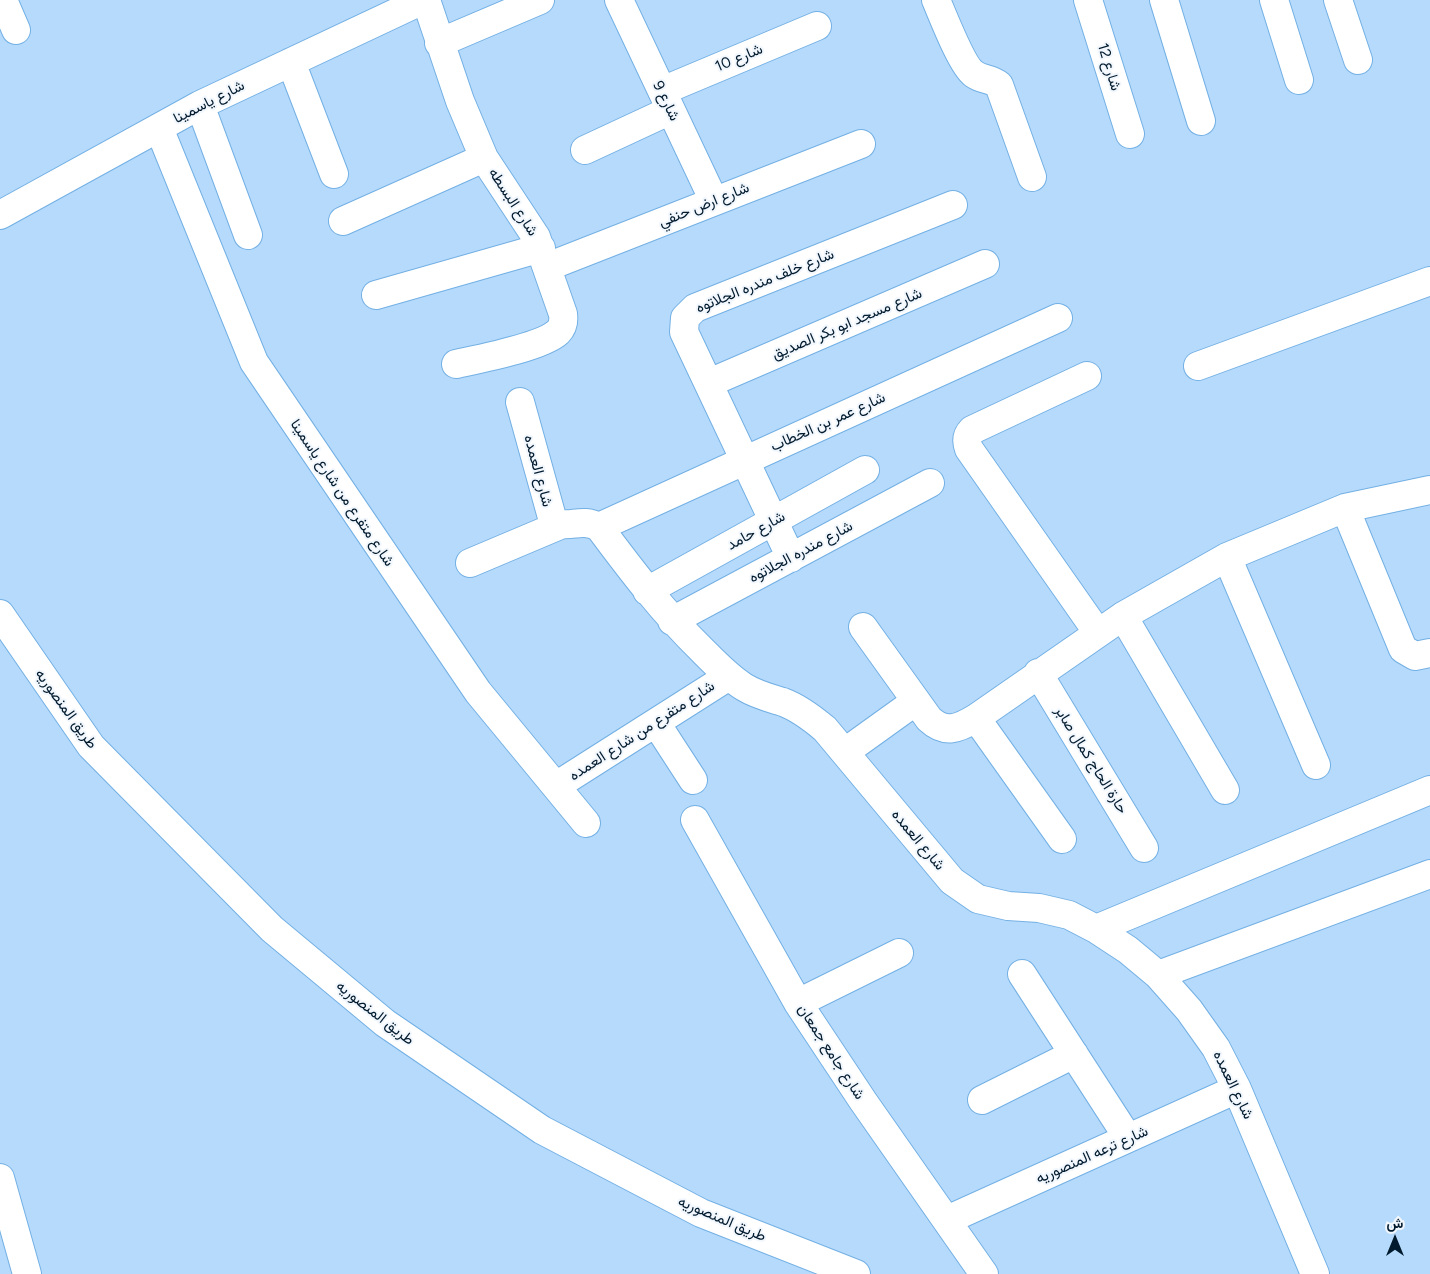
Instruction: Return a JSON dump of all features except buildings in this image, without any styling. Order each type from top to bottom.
[{"type":"street","points":[[3,0],[16,30]]},
{"type":"street","name":"شارع البسطه","points":[[425,0],[460,101],[484,158],[497,180],[527,220],[544,258],[563,314],[562,327],[558,332],[514,351],[456,364]]},
{"type":"street","name":"شارع ياسمينا","points":[[0,215],[200,105],[425,0]]},
{"type":"street","points":[[439,43],[540,0]]},
{"type":"street","name":"شارع 9","points":[[618,0],[714,201]]},
{"type":"street","points":[[936,0],[969,70],[980,77],[994,80],[999,85],[1032,177]]},
{"type":"street","name":"شارع 12","points":[[1088,0],[1130,134]]},
{"type":"street","points":[[1164,0],[1201,121]]},
{"type":"street","points":[[1274,0],[1299,80]]},
{"type":"street","points":[[1338,0],[1358,60]]},
{"type":"street","name":"شارع 10","points":[[585,150],[666,100],[817,26]]},
{"type":"street","points":[[291,62],[334,174]]},
{"type":"street","points":[[200,105],[248,235]]},
{"type":"street","name":"شارع متفرع من شارع ياسمينا","points":[[159,128],[254,362],[478,692],[586,823]]},
{"type":"street","name":"شارع ارض حنفي","points":[[376,295],[544,258],[714,201],[861,144]]},
{"type":"street","points":[[343,221],[484,158]]},
{"type":"street","name":"شارع خلف مندره الجلاتوه","points":[[791,558],[684,332],[686,318],[689,312],[953,205]]},
{"type":"street","name":"شارع مسجد ابو بكر الصديق","points":[[709,383],[985,264]]},
{"type":"street","points":[[1198,366],[1430,280]]},
{"type":"street","name":"شارع عمر بن الخطاب","points":[[599,527],[1058,318]]},
{"type":"street","points":[[1087,376],[972,430],[966,442],[969,449],[1098,633]]},
{"type":"street","name":"شارع العمده","points":[[520,402],[552,521],[560,525],[590,522],[599,527],[672,621],[729,676],[746,688],[764,697],[785,702],[825,728],[952,881],[978,899],[1008,906],[1039,908],[1069,915],[1096,929],[1128,950],[1158,975],[1189,1010],[1211,1040],[1237,1090],[1315,1274]]},
{"type":"street","name":"شارع حامد","points":[[647,591],[865,470]]},
{"type":"street","name":"شارع مندره الجلاتوه","points":[[672,621],[930,483]]},
{"type":"street","points":[[863,627],[936,726],[946,730],[956,729],[976,718],[1122,616],[1227,557],[1345,508],[1430,490]]},
{"type":"street","points":[[1345,508],[1403,649],[1415,656],[1430,653]]},
{"type":"street","points":[[470,563],[560,525]]},
{"type":"street","points":[[1227,557],[1316,765]]},
{"type":"street","name":"طريق المنصوريه","points":[[0,614],[91,746],[272,929],[385,1024],[542,1130],[702,1213],[856,1274]]},
{"type":"street","points":[[1122,616],[1225,790]]},
{"type":"street","name":"حارة الحاج كمال صابر","points":[[1038,673],[1144,848]]},
{"type":"street","name":"شارع متفرع من شارع العمده","points":[[556,786],[729,676]]},
{"type":"street","points":[[845,752],[916,701]]},
{"type":"street","points":[[976,718],[1062,839]]},
{"type":"street","points":[[656,723],[693,780]]},
{"type":"street","points":[[1096,929],[1430,790]]},
{"type":"street","name":"شارع جامع جمعان","points":[[695,820],[798,1003],[862,1101],[984,1274]]},
{"type":"street","points":[[1158,975],[1430,874]]},
{"type":"street","points":[[798,1003],[898,952]]},
{"type":"street","points":[[1022,974],[1128,1138]]},
{"type":"street","points":[[982,1100],[1074,1054]]},
{"type":"street","name":"شارع ترعه المنصوريه","points":[[947,1220],[1237,1090]]},
{"type":"street","points":[[0,1178],[27,1274]]}]
